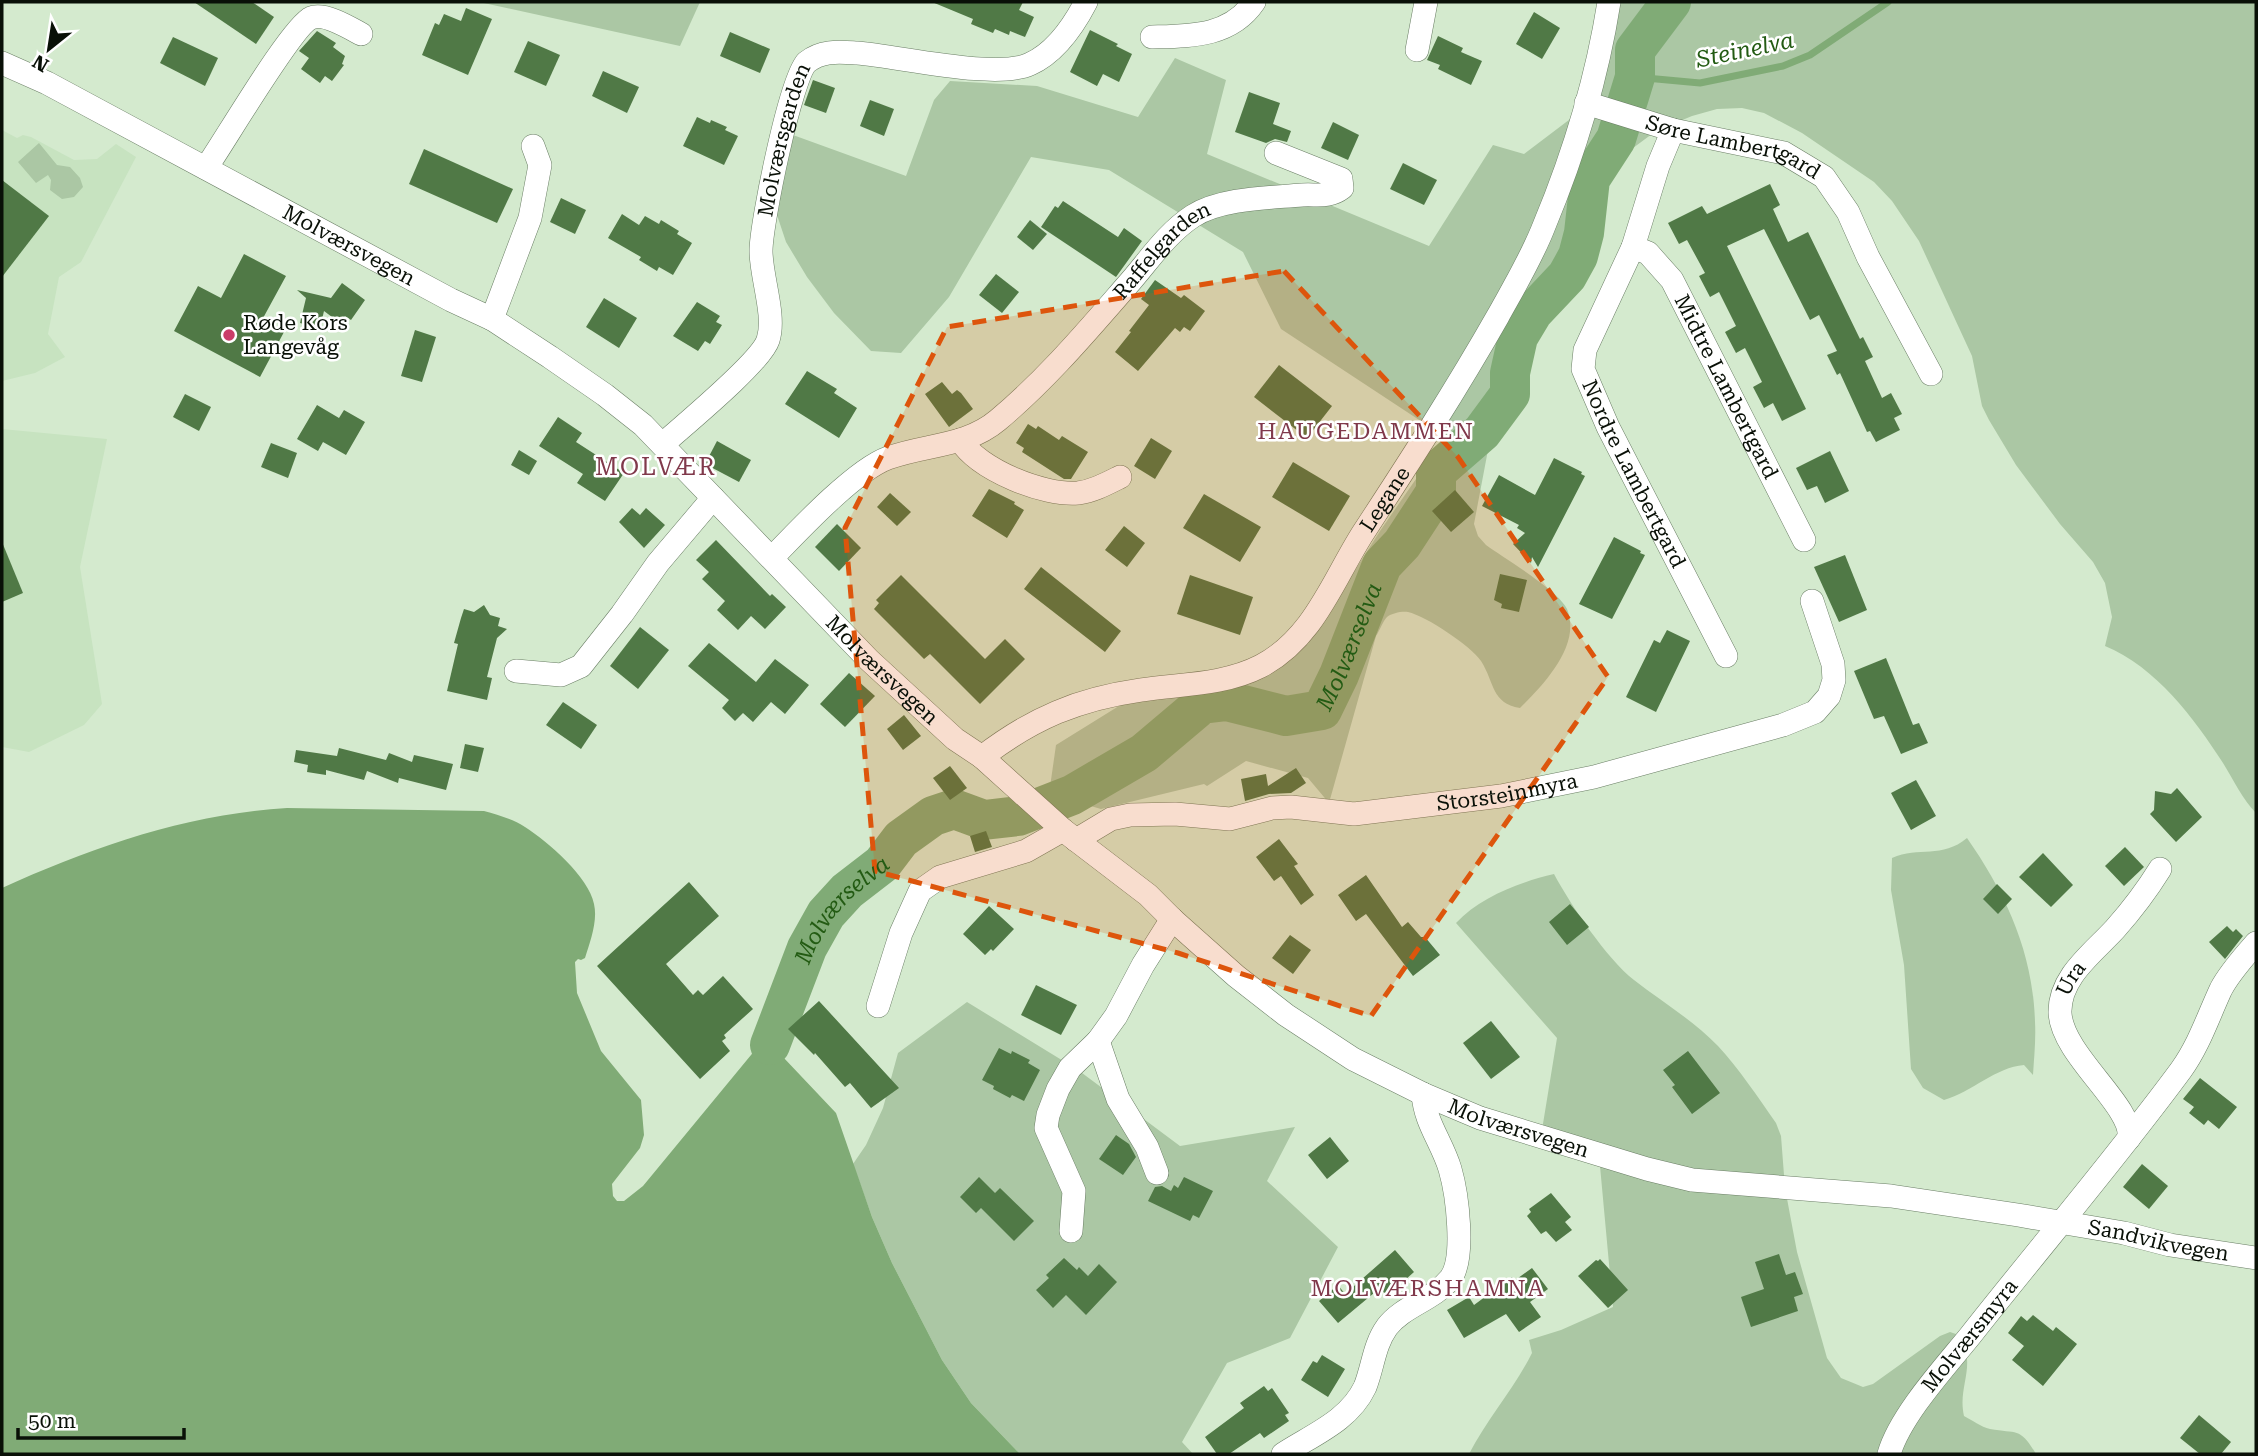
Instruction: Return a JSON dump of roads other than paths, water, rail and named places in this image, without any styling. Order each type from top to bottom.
[{"type":"street","name":"Molværsgarden","points":[[663,444],[755,359],[769,339],[770,321],[761,269],[763,223],[792,97],[804,65],[823,53],[839,52],[991,69],[1017,68],[1041,57],[1055,46],[1086,2]]},
{"type":"street","points":[[1153,37],[1209,33],[1245,12],[1254,2]]},
{"type":"street","points":[[1417,50],[1426,2]]},
{"type":"street","name":"Legane","points":[[982,757],[1005,738],[1046,715],[1108,696],[1207,683],[1262,665],[1293,642],[1318,612],[1359,539],[1457,389],[1544,228],[1586,103],[1603,40],[1609,2]]},
{"type":"street","points":[[206,169],[280,55],[310,18],[317,16],[338,22],[361,34]]},
{"type":"street","name":"Molværsvegen","points":[[2,63],[47,83],[451,300],[492,319],[605,395],[663,444],[878,668],[955,739],[982,757],[1063,830],[1147,895],[1236,976],[1318,1038],[1353,1059],[1423,1094],[1480,1118],[1692,1180],[1891,1196],[2060,1223]]},
{"type":"street","name":"Søre Lambertgard","points":[[1586,103],[1674,130],[1784,153],[1824,177],[1848,212],[1868,257],[1931,374]]},
{"type":"street","name":"Nordre Lambertgard","points":[[1674,130],[1658,166],[1633,247],[1585,349],[1583,369],[1608,427],[1726,656]]},
{"type":"street","points":[[492,319],[530,218],[540,165],[533,146]]},
{"type":"street","name":"Raffelgarden","points":[[772,558],[841,491],[880,462],[960,440],[984,430],[1037,384],[1086,334],[1166,239],[1192,217],[1219,205],[1264,198],[1327,196],[1342,188],[1341,179],[1330,173],[1276,153]]},
{"type":"street","name":"Midtre Lambertgard","points":[[1633,247],[1648,253],[1672,280],[1804,540]]},
{"type":"street","points":[[960,440],[980,462],[996,472],[1053,491],[1077,493],[1095,489],[1120,477]]},
{"type":"street","points":[[516,671],[561,675],[581,666],[658,563],[713,498]]},
{"type":"street","name":"Storsteinmyra","points":[[1063,830],[1130,815],[1175,814],[1230,819],[1272,808],[1291,807],[1354,814],[1501,796],[1594,777],[1783,725],[1815,712],[1829,696],[1834,680],[1833,664],[1812,601]]},
{"type":"street","points":[[878,1006],[901,933],[920,891],[940,877],[1026,851],[1063,830]]},
{"type":"street","name":"Ura","points":[[2129,1138],[2126,1120],[2070,1043],[2061,1019],[2061,1002],[2074,973],[2115,928],[2160,869]]},
{"type":"street","points":[[1071,1231],[1074,1191],[1046,1128],[1048,1115],[1070,1068],[1098,1041],[1116,1016],[1143,965],[1172,919]]},
{"type":"street","points":[[2060,1223],[2189,1059],[2203,1035],[2222,988],[2256,943]]},
{"type":"street","points":[[1098,1041],[1118,1099],[1147,1147],[1157,1172]]},
{"type":"street","points":[[1283,1454],[1336,1422],[1352,1407],[1366,1384],[1375,1352],[1388,1325],[1441,1289],[1457,1268],[1459,1238],[1453,1185],[1441,1145],[1429,1125],[1423,1094]]},
{"type":"street","name":"Sandvikvegen","points":[[2060,1223],[2124,1233],[2169,1245],[2256,1258]]},
{"type":"street","name":"Molværsmyra","points":[[1889,1454],[1898,1432],[1936,1380],[2060,1223]]},
{"type":"waterway","name":"Molværselva","points":[[770,1045],[807,948],[826,914],[847,891],[882,864],[901,839],[933,816],[954,809],[984,820],[1018,816],[1072,795],[1144,753],[1202,704],[1227,701],[1286,716],[1322,710],[1339,675],[1382,565],[1402,544],[1436,492],[1436,472],[1482,432],[1510,394],[1510,373],[1518,337],[1533,312],[1567,276],[1578,256],[1584,233],[1590,179],[1616,139],[1635,77],[1635,50],[1671,2]]},
{"type":"waterway","name":"Steinelva","points":[[1635,77],[1700,83],[1783,66],[1810,55],[1888,2]]},
{"type":"place","name":"Røde Kors Langevåg","points":[[229,335]]},
{"type":"district","name":"HAUGEDAMMEN","points":[[1366,431]]},
{"type":"district","name":"MOLVÆR","points":[[656,467]]},
{"type":"district","name":"MOLVÆRSHAMNA","points":[[1428,1288]]}]
